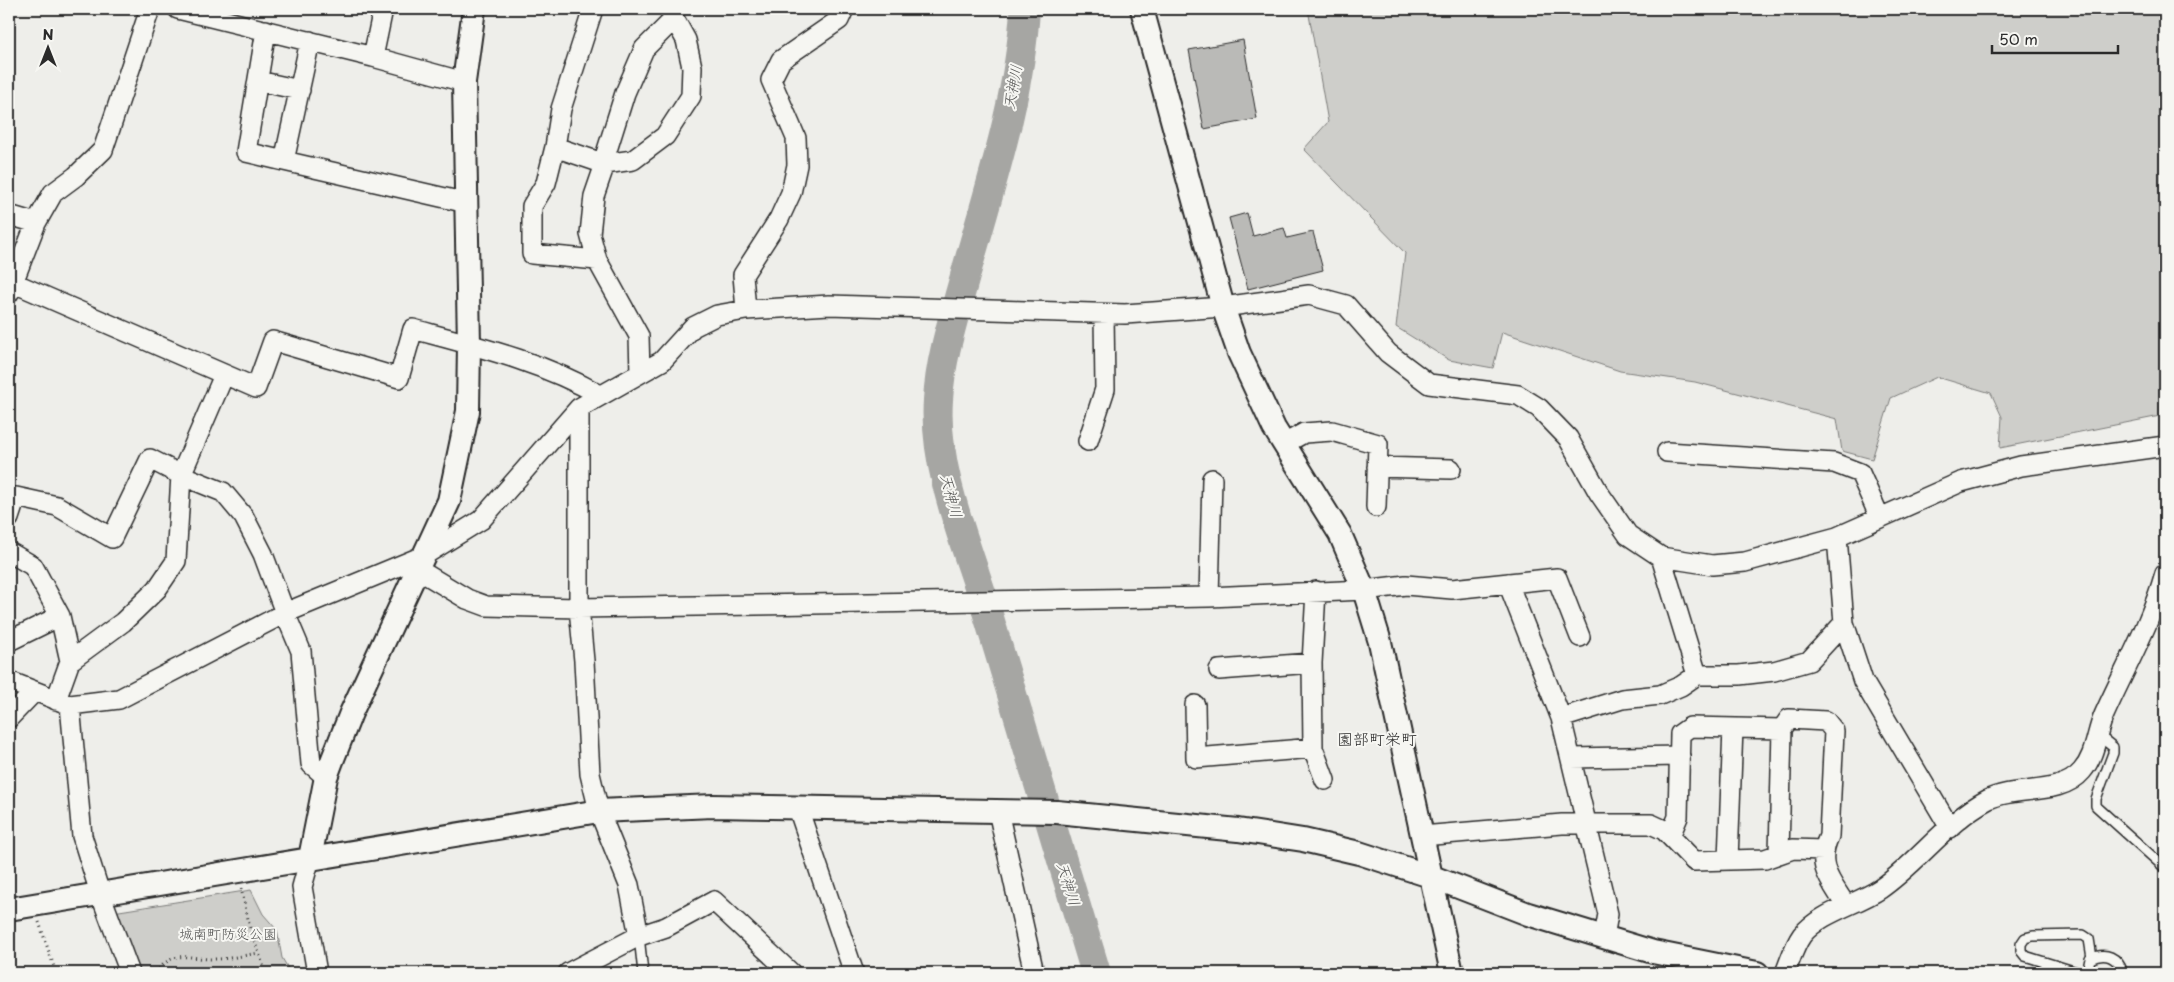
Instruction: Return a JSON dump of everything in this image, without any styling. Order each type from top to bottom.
[{"type":"street","points":[[150,9],[103,150],[76,176],[53,193],[36,224],[12,289],[256,388],[273,341],[399,378],[413,329],[469,344],[572,379],[600,396]]},
{"type":"street","points":[[178,9],[373,57],[464,82]]},
{"type":"street","points":[[373,57],[383,9]]},
{"type":"street","points":[[317,973],[302,887],[310,858],[326,777],[351,713],[449,501],[468,410],[469,344],[464,82],[474,9]]},
{"type":"street","points":[[593,9],[561,109],[555,147],[546,183],[532,206],[532,254],[597,260]]},
{"type":"street","points":[[746,310],[743,275],[779,219],[791,193],[797,165],[796,138],[770,80],[781,60],[839,20],[844,9]]},
{"type":"street","points":[[1142,9],[1223,307],[1239,353],[1256,393],[1284,444],[1340,534],[1364,590],[1380,642],[1452,973]]},
{"type":"street","points":[[555,147],[604,164],[633,160],[665,136],[690,96],[692,67],[686,40],[671,14],[644,49],[625,93],[604,164],[594,196],[591,216],[590,234],[597,260],[638,336],[640,373]]},
{"type":"street","points":[[266,30],[246,152],[467,203]]},
{"type":"street","points":[[284,161],[310,41]]},
{"type":"street","points":[[258,81],[300,90]]},
{"type":"street","points":[[9,215],[36,224]]},
{"type":"street","points":[[9,681],[63,703],[119,699],[284,613],[420,563],[481,520],[578,408],[662,361],[693,327],[717,316],[746,310],[829,305],[1124,314],[1223,307],[1309,294],[1346,305],[1388,353],[1429,384],[1518,396],[1538,408],[1568,438],[1600,493],[1628,535],[1661,557],[1712,565],[1745,562],[1837,537],[1961,482],[2021,466],[2165,446]]},
{"type":"street","points":[[1088,441],[1105,389],[1104,314]]},
{"type":"street","points":[[70,661],[123,622],[157,589],[176,561],[181,476],[224,374]]},
{"type":"street","points":[[578,408],[579,608],[590,774],[599,811],[629,885],[639,936]]},
{"type":"street","points":[[1284,444],[1304,433],[1332,431],[1378,444],[1376,507]]},
{"type":"street","points":[[1667,452],[1834,463],[1860,473],[1880,518]]},
{"type":"street","points":[[9,518],[16,498],[58,506],[112,538],[150,459],[181,476],[223,492],[244,517],[263,554],[284,613],[301,651],[311,764],[326,777]]},
{"type":"street","points":[[1378,466],[1450,469]]},
{"type":"street","points":[[1209,597],[1212,479]]},
{"type":"street","points":[[1837,537],[1844,623],[1863,681],[1950,828]]},
{"type":"street","points":[[9,552],[33,566],[60,616],[70,661],[63,703],[82,836],[100,893],[130,973]]},
{"type":"street","points":[[1661,557],[1697,675]]},
{"type":"street","points":[[420,563],[467,599],[486,606],[579,608],[1209,597],[1364,590],[1406,585],[1452,589],[1557,578],[1580,637]]},
{"type":"street","points":[[1786,973],[1794,949],[1802,935],[1846,906],[1870,896],[1887,884],[1972,810],[2003,794],[2054,787],[2070,782],[2082,771],[2090,759],[2103,717],[2157,603],[2165,574]]},
{"type":"street","points":[[1508,583],[1560,718],[1571,758],[1608,914],[1604,937]]},
{"type":"street","points":[[1316,592],[1312,663],[1313,748],[1324,780]]},
{"type":"street","points":[[9,641],[60,616]]},
{"type":"street","points":[[1560,718],[1622,698],[1660,695],[1681,686],[1697,675],[1739,675],[1774,672],[1809,661],[1844,623]]},
{"type":"street","points":[[1219,670],[1312,663]]},
{"type":"street","points":[[9,718],[34,692]]},
{"type":"street","points":[[1195,705],[1196,758],[1313,748]]},
{"type":"street","points":[[1779,854],[1782,729],[1789,719],[1826,721],[1834,731],[1829,836],[1823,850],[1824,868],[1846,906]]},
{"type":"street","points":[[1670,836],[1678,817],[1680,734],[1690,727],[1782,729]]},
{"type":"street","points":[[1728,860],[1733,728]]},
{"type":"street","points":[[1571,758],[1680,756]]},
{"type":"street","points":[[9,908],[599,811],[713,806],[1047,812],[1238,830],[1303,840],[1359,853],[1430,876],[1528,914],[1653,952],[1757,973]]},
{"type":"street","points":[[798,808],[854,973]]},
{"type":"street","points":[[998,811],[1034,973]]},
{"type":"street","points":[[1422,836],[1562,824],[1651,824],[1664,830],[1694,861],[1765,859],[1793,849],[1823,850]]},
{"type":"street","points":[[568,973],[639,936],[666,927],[714,901],[791,973]]},
{"type":"lane","points":[[2098,735],[2113,747],[2113,753],[2096,799],[2096,806],[2165,868]]},
{"type":"lane","points":[[639,936],[644,973]]},
{"type":"lane","points":[[2080,973],[2025,956],[2021,951],[2021,944],[2025,938],[2033,936],[2083,936],[2089,939],[2092,958]]},
{"type":"lane","points":[[2087,973],[2088,965],[2092,958],[2098,955],[2113,957],[2120,964],[2123,973]]},
{"type":"path","points":[[237,870],[250,928],[266,973]]},
{"type":"path","points":[[34,905],[56,973]]},
{"type":"path","points":[[156,973],[163,963],[177,956],[216,959],[259,953]]},
{"type":"green space","points":[[1308,9],[2165,9],[2165,415],[2000,448],[2002,417],[1991,393],[1937,377],[1891,398],[1872,459],[1842,451],[1837,419],[1695,382],[1620,371],[1502,332],[1493,368],[1449,360],[1396,327],[1405,253],[1304,149],[1328,122]]},
{"type":"green space","name":"城南町防災公園","points":[[251,890],[263,914],[277,930],[282,958],[291,973],[136,973],[113,912]]},
{"type":"building","points":[[1243,40],[1257,119],[1204,129],[1189,50]]},
{"type":"building","points":[[1247,213],[1253,236],[1284,228],[1287,238],[1313,232],[1323,270],[1248,289],[1229,218]]},
{"type":"waterway","name":"天神川","points":[[1025,9],[1022,43],[1001,149],[954,314],[944,357],[939,386],[938,427],[941,454],[954,510],[989,618],[1096,973]]},
{"type":"district","name":"園部町栄町","points":[[1377,739]]}]
